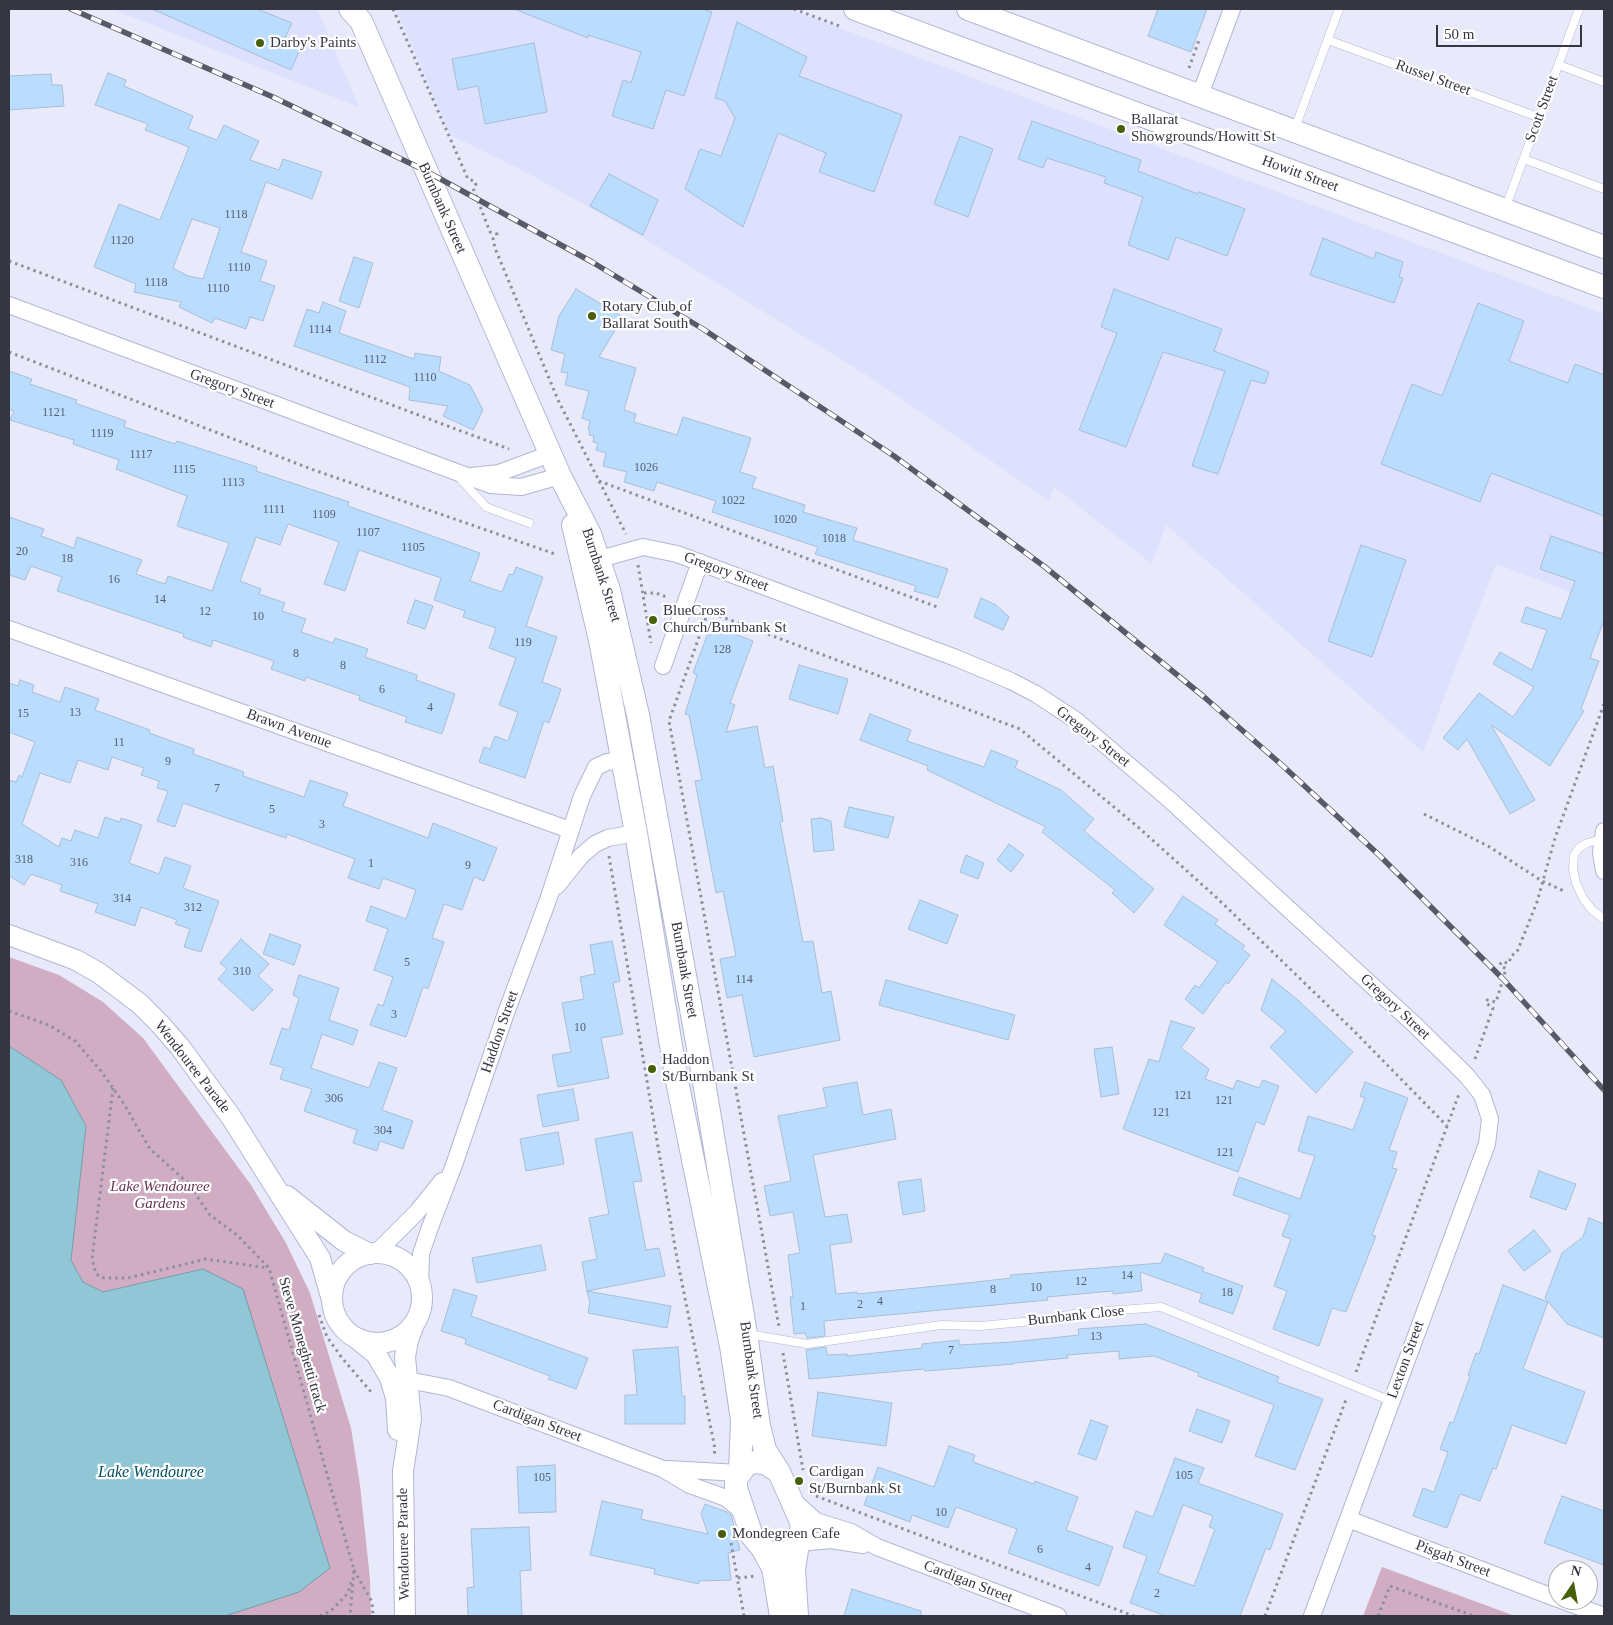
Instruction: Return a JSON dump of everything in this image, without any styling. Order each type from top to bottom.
[{"type":"main road","name":"Howitt Street","points":[[855,9],[1604,287]]},
{"type":"main road","points":[[968,9],[1604,247]]},
{"type":"main road","name":"Burnbank Street","points":[[357,13],[550,454],[584,521],[600,559],[626,661],[648,768],[746,1334],[760,1435],[768,1456],[779,1472]]},
{"type":"main road","name":"Burnbank Street","points":[[560,476],[580,549],[600,640],[636,833],[676,1076],[736,1373],[742,1420],[739,1472]]},
{"type":"main road","points":[[781,1616],[773,1568],[762,1548],[752,1536],[736,1488],[739,1472],[747,1464],[756,1462],[767,1464],[803,1490],[802,1524],[794,1569],[797,1616]]},
{"type":"main road","points":[[762,1548],[779,1554],[788,1552],[798,1543]]},
{"type":"street","points":[[1200,95],[1232,9]]},
{"type":"street","name":"Gregory Street","points":[[9,305],[490,485],[528,486],[560,476]]},
{"type":"street","name":"Gregory Street","points":[[455,472],[470,476],[493,474],[550,454]]},
{"type":"street","name":"Gregory Street","points":[[600,559],[633,549],[652,548],[700,562],[985,670],[1014,683],[1058,708],[1107,745],[1170,800],[1467,1076],[1486,1102]]},
{"type":"street","points":[[669,672],[700,562]]},
{"type":"street","name":"Brawn Avenue","points":[[9,628],[570,830]]},
{"type":"street","points":[[623,760],[648,768]]},
{"type":"street","name":"Haddon Street","points":[[420,1286],[421,1254],[548,900],[570,830],[593,771],[601,764],[623,760]]},
{"type":"street","points":[[636,833],[659,829]]},
{"type":"street","name":"Haddon Street","points":[[548,900],[567,872],[595,844],[608,838],[636,833]]},
{"type":"street","points":[[1603,835],[1601,854],[1604,871]]},
{"type":"street","name":"Wendouree Parade","points":[[9,934],[76,960],[99,973],[140,1004],[180,1047],[231,1117],[320,1258],[332,1300]]},
{"type":"street","name":"Lexton Street","points":[[1312,1616],[1486,1144],[1490,1119],[1486,1102]]},
{"type":"street","name":"Haddon Street","points":[[373,1253],[417,1212],[454,1165]]},
{"type":"street","name":"Wendouree Parade","points":[[272,1183],[344,1241],[373,1253]]},
{"type":"street","points":[[373,1253],[390,1255],[403,1262],[414,1272],[420,1286],[422,1298],[415,1322],[404,1334],[388,1341],[372,1342],[356,1338],[344,1328],[335,1315],[332,1300],[333,1287],[338,1274],[358,1257],[373,1253]]},
{"type":"street","name":"Wendouree Parade","points":[[403,1471],[411,1418],[406,1348],[415,1322]]},
{"type":"street","name":"Wendouree Parade","points":[[356,1338],[376,1354],[394,1388],[398,1408],[399,1447],[403,1471],[405,1616]]},
{"type":"street","name":"Cardigan Street","points":[[408,1380],[449,1388],[663,1469],[690,1485],[726,1498],[744,1513]]},
{"type":"street","name":"Cardigan Street","points":[[663,1469],[713,1473],[739,1472]]},
{"type":"street","name":"Cardigan Street","points":[[803,1490],[808,1516],[816,1521],[851,1532],[877,1547],[1058,1616]]},
{"type":"street","name":"Pisgah Street","points":[[1348,1519],[1548,1595]]},
{"type":"street","name":"Cardigan Street","points":[[798,1543],[838,1541],[877,1547]]},
{"type":"street","name":"Pisgah Street","points":[[1588,1610],[1604,1616]]},
{"type":"lane","points":[[1294,130],[1339,9]]},
{"type":"lane","name":"Scott Street","points":[[1505,209],[1579,9]]},
{"type":"lane","name":"Russel Street","points":[[1328,40],[1538,117]]},
{"type":"lane","points":[[1559,65],[1604,82]]},
{"type":"lane","points":[[1524,159],[1604,188]]},
{"type":"lane","points":[[455,472],[486,507],[529,523]]},
{"type":"lane","points":[[1603,835],[1582,846],[1574,855],[1574,876],[1582,896],[1592,910],[1604,920]]},
{"type":"lane","name":"Burnbank Close","points":[[746,1334],[807,1344],[940,1325],[982,1326],[1044,1320],[1079,1313],[1161,1307],[1391,1401]]},
{"type":"path","points":[[393,9],[468,179],[476,184],[473,188],[490,232],[497,234],[493,239],[495,248],[558,400],[633,549],[640,569],[652,653]]},
{"type":"path","points":[[9,261],[509,449]]},
{"type":"path","points":[[9,352],[311,469],[555,554]]},
{"type":"path","points":[[598,481],[940,608]]},
{"type":"path","points":[[1134,1616],[803,1490],[781,1340],[669,721],[708,612],[1020,728],[1138,827],[1217,898],[1354,1030],[1447,1126]]},
{"type":"path","points":[[669,672],[683,679]]},
{"type":"path","points":[[1265,1616],[1493,1008],[1486,1003],[1487,1000],[1496,1002],[1506,970],[1500,966],[1500,962],[1509,963],[1511,956],[1517,952],[1555,838],[1604,704]]},
{"type":"path","points":[[1424,814],[1488,846],[1542,881],[1569,893],[1582,896]]},
{"type":"path","points":[[609,853],[675,1243],[715,1449],[713,1473]]},
{"type":"path","name":"Steve Moneghetti track","points":[[9,1011],[49,1025],[75,1041],[113,1087],[150,1149],[188,1183],[210,1215],[237,1235],[269,1268],[354,1570],[350,1616]]},
{"type":"path","points":[[113,1087],[92,1258],[96,1274],[104,1278],[128,1278],[206,1259],[269,1268]]},
{"type":"path","points":[[730,1539],[744,1616]]},
{"type":"path","points":[[320,1616],[331,1611],[348,1593],[354,1570]]},
{"type":"path","points":[[354,1570],[372,1602],[373,1616]]},
{"type":"path","points":[[738,1578],[763,1574]]},
{"type":"path","points":[[1378,1616],[1390,1586],[1474,1616]]},
{"type":"shaded area","points":[[112,9],[317,9],[359,107]]},
{"type":"shaded area","points":[[396,9],[789,9],[1604,314],[1604,605],[1496,564],[1423,752],[1166,525],[1152,564],[1054,487],[1049,501],[868,376],[645,239],[524,171],[450,135]]},
{"type":"green space","name":"Lake Wendouree Gardens","points":[[9,957],[59,975],[103,1002],[143,1038],[251,1185],[286,1243],[310,1293],[351,1428],[360,1485],[370,1579],[371,1616],[9,1616],[203,1269],[103,1292],[83,1282],[71,1260],[86,1126],[61,1080],[9,1046]]},
{"type":"green space","points":[[1382,1567],[1515,1616],[1363,1616]]},
{"type":"water","name":"Lake Wendouree","points":[[9,1046],[61,1080],[86,1126],[71,1260],[83,1282],[103,1292],[203,1269],[243,1289],[330,1568],[299,1592],[225,1616],[9,1616]]},
{"type":"building","name":"Darby's Paints","points":[[152,9],[257,9],[292,23],[284,40],[301,47],[291,70]]},
{"type":"building","points":[[514,9],[703,9],[712,12],[684,96],[666,90],[653,129],[612,116],[623,80],[631,83],[641,52],[588,35],[588,38]]},
{"type":"building","points":[[1158,9],[1207,9],[1191,52],[1148,36]]},
{"type":"building","points":[[737,22],[807,57],[799,76],[902,115],[874,192],[819,172],[826,153],[778,133],[743,227],[685,189],[700,149],[721,156],[735,118],[725,101],[715,98]]},
{"type":"building","points":[[534,43],[547,112],[485,124],[478,86],[458,90],[452,59]]},
{"type":"building","points":[[108,73],[126,80],[124,86],[193,116],[188,129],[217,140],[224,125],[259,141],[250,160],[279,170],[283,159],[322,172],[312,199],[266,182],[241,252],[267,261],[260,281],[275,286],[263,321],[250,317],[246,329],[215,318],[212,323],[179,307],[181,302],[134,292],[136,284],[94,267],[119,204],[160,220],[189,147],[145,130],[148,124],[95,105]],"holes":[[[192,219],[220,228],[203,279],[188,276],[173,268]]]},
{"type":"building","points":[[51,74],[52,85],[62,85],[64,106],[9,110],[9,76]]},
{"type":"building","points":[[1032,121],[1141,160],[1138,171],[1198,194],[1199,192],[1245,209],[1227,256],[1176,237],[1168,260],[1128,245],[1143,197],[1104,183],[1106,177],[1047,158],[1043,168],[1018,159]]},
{"type":"building","points":[[960,136],[993,149],[968,217],[934,204]]},
{"type":"building","points":[[609,174],[658,200],[643,235],[590,206]]},
{"type":"building","points":[[1323,238],[1374,259],[1376,252],[1403,262],[1399,277],[1403,278],[1394,303],[1310,275]]},
{"type":"building","points":[[354,257],[373,263],[359,308],[339,301]]},
{"type":"building","points":[[576,289],[623,317],[599,357],[636,368],[624,410],[636,414],[634,422],[677,435],[683,417],[751,438],[740,472],[756,477],[752,488],[805,505],[803,512],[857,528],[853,540],[948,569],[938,598],[914,591],[916,586],[815,554],[818,547],[712,512],[716,501],[657,482],[654,491],[624,482],[627,472],[603,466],[606,453],[596,450],[598,443],[593,442],[594,436],[589,435],[590,421],[582,418],[589,391],[565,385],[568,373],[561,372],[565,354],[551,350],[559,316]]},
{"type":"building","points":[[1114,289],[1222,329],[1214,351],[1269,372],[1265,384],[1251,380],[1218,474],[1192,466],[1225,371],[1163,352],[1126,447],[1079,430],[1117,333],[1101,327]]},
{"type":"building","points":[[323,302],[346,311],[339,333],[414,359],[415,353],[441,357],[439,371],[470,385],[483,410],[473,430],[443,416],[448,406],[409,400],[410,387],[294,346],[307,309],[319,313]]},
{"type":"building","points":[[1478,303],[1524,321],[1509,361],[1568,383],[1575,364],[1604,375],[1604,516],[1491,473],[1480,502],[1381,464],[1412,384],[1442,396]]},
{"type":"building","points":[[9,371],[32,379],[30,384],[77,400],[75,403],[126,421],[124,427],[175,444],[177,441],[257,467],[256,471],[349,502],[348,506],[480,553],[470,581],[502,592],[509,574],[513,575],[516,567],[543,577],[526,626],[557,637],[542,682],[561,689],[549,723],[544,721],[525,778],[479,762],[484,747],[490,749],[495,736],[508,741],[518,712],[499,705],[516,658],[489,648],[496,628],[463,617],[465,611],[434,600],[441,578],[359,550],[345,591],[324,584],[339,542],[288,524],[280,545],[256,537],[240,581],[261,589],[259,594],[285,603],[282,611],[306,619],[301,632],[333,643],[335,638],[368,649],[365,657],[417,675],[416,680],[455,694],[442,734],[405,722],[407,717],[359,700],[360,696],[306,677],[305,681],[271,669],[274,661],[213,640],[211,647],[183,637],[184,634],[57,591],[62,577],[31,566],[25,580],[9,575],[9,517],[44,529],[41,536],[74,548],[77,537],[142,560],[136,574],[165,584],[168,576],[212,591],[229,543],[177,526],[187,496],[116,469],[119,460],[73,444],[74,440],[10,420],[14,411],[9,409]]},
{"type":"building","points":[[1551,536],[1604,554],[1604,620],[1590,658],[1599,661],[1581,709],[1584,711],[1550,766],[1491,725],[1535,800],[1510,814],[1467,739],[1458,750],[1443,738],[1479,693],[1513,717],[1534,687],[1493,664],[1500,652],[1532,670],[1547,630],[1521,622],[1526,607],[1561,619],[1575,581],[1540,569]]},
{"type":"building","points":[[1361,545],[1406,560],[1372,657],[1328,641]]},
{"type":"building","points":[[981,598],[996,605],[1009,617],[1003,630],[974,617]]},
{"type":"building","points":[[415,600],[433,606],[425,629],[407,623]]},
{"type":"building","points":[[711,625],[753,641],[730,703],[735,705],[726,732],[757,726],[765,768],[773,766],[783,821],[780,822],[803,942],[813,941],[822,993],[831,991],[840,1040],[754,1057],[742,995],[727,998],[720,959],[736,956],[723,891],[716,893],[695,781],[702,780],[689,715],[685,714],[697,675],[693,673]]},
{"type":"building","points":[[799,665],[848,679],[838,714],[789,699]]},
{"type":"building","points":[[20,680],[34,685],[32,692],[60,702],[65,687],[99,699],[95,710],[150,730],[149,733],[194,749],[193,754],[244,772],[243,776],[304,797],[310,780],[348,793],[343,806],[428,838],[433,823],[497,848],[484,881],[474,877],[462,910],[444,904],[432,938],[444,942],[428,989],[423,987],[406,1037],[370,1025],[378,1004],[383,1006],[393,977],[374,970],[388,929],[366,921],[371,906],[406,919],[416,890],[383,878],[379,889],[348,878],[355,859],[287,834],[286,838],[183,803],[175,827],[157,821],[168,791],[157,788],[159,781],[141,775],[144,768],[112,757],[108,770],[78,760],[70,783],[40,773],[22,824],[59,847],[62,838],[71,841],[75,830],[98,838],[105,817],[120,822],[121,818],[142,825],[129,863],[159,874],[165,857],[191,866],[183,888],[219,901],[201,952],[184,947],[190,929],[175,924],[177,920],[141,907],[135,926],[95,912],[98,904],[60,891],[62,885],[31,874],[24,885],[9,876],[9,780],[16,782],[19,775],[22,777],[35,742],[9,732],[9,683],[18,686]]},
{"type":"building","points":[[870,714],[911,730],[907,741],[984,767],[991,750],[1018,761],[1015,768],[1061,790],[1094,819],[1084,831],[1154,889],[1134,913],[1112,893],[1115,890],[1042,832],[1046,827],[927,770],[928,766],[860,740]]},
{"type":"building","points":[[849,807],[894,817],[888,838],[844,827]]},
{"type":"building","points":[[821,818],[831,821],[834,850],[814,852],[811,819]]},
{"type":"building","points":[[1009,844],[1024,855],[1011,872],[997,860]]},
{"type":"building","points":[[966,855],[984,863],[978,879],[960,872]]},
{"type":"building","points":[[1183,896],[1218,920],[1215,924],[1245,946],[1242,949],[1250,955],[1228,984],[1226,982],[1203,1014],[1185,999],[1195,985],[1199,988],[1218,962],[1164,925]]},
{"type":"building","points":[[920,900],[958,915],[947,944],[908,929]]},
{"type":"building","points":[[270,934],[301,945],[294,965],[263,954]]},
{"type":"building","points":[[241,939],[269,964],[258,976],[273,990],[253,1011],[218,979],[227,969],[220,963]]},
{"type":"building","points":[[612,941],[620,981],[613,983],[623,1034],[601,1038],[609,1078],[558,1087],[552,1055],[571,1052],[562,1003],[584,999],[580,977],[595,974],[590,945]]},
{"type":"building","points":[[299,975],[339,988],[329,1020],[358,1030],[353,1045],[322,1034],[311,1068],[369,1088],[379,1062],[397,1068],[382,1110],[413,1121],[403,1149],[380,1141],[377,1151],[353,1143],[357,1130],[304,1111],[312,1089],[280,1079],[284,1068],[270,1064],[282,1028],[289,1030],[299,998],[293,995]]},
{"type":"building","points":[[1272,979],[1299,1001],[1353,1052],[1316,1093],[1270,1047],[1286,1031],[1261,1010]]},
{"type":"building","points":[[886,980],[1015,1015],[1008,1040],[879,1005]]},
{"type":"building","points":[[1171,1021],[1195,1028],[1181,1048],[1209,1069],[1205,1079],[1233,1089],[1237,1080],[1259,1088],[1263,1080],[1279,1086],[1264,1125],[1256,1122],[1238,1172],[1123,1129],[1149,1059],[1159,1062]]},
{"type":"building","points":[[1112,1047],[1119,1094],[1101,1097],[1094,1049]]},
{"type":"building","points":[[857,1082],[863,1115],[891,1109],[896,1139],[813,1155],[825,1217],[847,1214],[852,1242],[830,1245],[836,1294],[857,1292],[857,1294],[967,1283],[1011,1278],[1010,1275],[1161,1263],[1165,1253],[1204,1268],[1202,1271],[1243,1286],[1233,1314],[1199,1302],[1202,1294],[1140,1272],[1142,1291],[1113,1294],[1113,1291],[1047,1297],[1048,1300],[824,1321],[825,1336],[807,1338],[805,1333],[794,1334],[790,1297],[793,1297],[788,1255],[800,1253],[793,1212],[770,1216],[764,1186],[791,1181],[778,1116],[827,1107],[823,1088]]},
{"type":"building","points":[[1365,1082],[1408,1098],[1389,1150],[1397,1152],[1392,1168],[1397,1169],[1372,1235],[1376,1236],[1346,1312],[1332,1308],[1319,1346],[1273,1329],[1287,1291],[1274,1286],[1291,1239],[1282,1236],[1290,1215],[1233,1195],[1239,1177],[1300,1199],[1315,1156],[1298,1151],[1308,1116],[1353,1130],[1365,1098],[1360,1096]]},
{"type":"building","points":[[573,1089],[579,1120],[543,1127],[537,1095]]},
{"type":"building","points":[[558,1132],[564,1164],[526,1171],[520,1139]]},
{"type":"building","points":[[632,1132],[642,1181],[633,1182],[646,1250],[659,1248],[665,1276],[587,1291],[582,1262],[597,1259],[589,1218],[609,1214],[595,1139]]},
{"type":"building","points":[[1539,1171],[1576,1184],[1566,1210],[1530,1197]]},
{"type":"building","points":[[921,1179],[925,1211],[903,1215],[898,1182]]},
{"type":"building","points":[[1589,1218],[1604,1224],[1604,1338],[1567,1324],[1545,1298],[1562,1253],[1583,1237]]},
{"type":"building","points":[[1534,1230],[1551,1251],[1524,1271],[1508,1251]]},
{"type":"building","points":[[541,1245],[546,1270],[477,1283],[472,1258]]},
{"type":"building","points":[[1503,1285],[1548,1302],[1523,1369],[1585,1392],[1566,1444],[1512,1425],[1496,1469],[1493,1468],[1480,1501],[1460,1494],[1447,1528],[1413,1516],[1423,1488],[1434,1492],[1448,1452],[1440,1449],[1450,1422],[1453,1423],[1470,1376],[1468,1375],[1476,1353],[1479,1354]]},
{"type":"building","points":[[454,1289],[477,1296],[471,1316],[588,1358],[576,1389],[548,1379],[550,1376],[465,1344],[466,1339],[441,1331]]},
{"type":"building","points":[[587,1291],[671,1306],[667,1328],[588,1313],[590,1302]]},
{"type":"building","points":[[1146,1324],[1279,1377],[1277,1382],[1323,1399],[1295,1470],[1255,1456],[1274,1405],[1198,1376],[1199,1373],[1154,1356],[1119,1359],[1119,1351],[1067,1355],[1068,1358],[1014,1364],[925,1371],[924,1369],[809,1379],[806,1350],[826,1347],[827,1355],[847,1354],[847,1356],[922,1348],[922,1344],[959,1340],[959,1345],[1012,1342],[1079,1335],[1078,1329]]},
{"type":"building","points":[[678,1347],[682,1396],[685,1396],[685,1424],[625,1424],[625,1395],[637,1395],[633,1350]]},
{"type":"building","points":[[818,1392],[892,1403],[886,1446],[812,1436]]},
{"type":"building","points":[[1197,1409],[1230,1421],[1222,1443],[1189,1431]]},
{"type":"building","points":[[1091,1420],[1108,1426],[1096,1460],[1078,1454]]},
{"type":"building","points":[[949,1446],[975,1455],[973,1462],[1034,1484],[1035,1481],[1078,1497],[1066,1530],[1113,1547],[1099,1586],[1008,1553],[1017,1529],[956,1507],[948,1528],[912,1515],[910,1522],[864,1505],[878,1467],[934,1487]]},
{"type":"building","points":[[1175,1458],[1204,1468],[1198,1483],[1283,1514],[1270,1550],[1266,1548],[1240,1616],[1166,1616],[1130,1603],[1147,1556],[1123,1547],[1136,1511],[1153,1517]],"holes":[[[1183,1505],[1213,1516],[1209,1527],[1215,1529],[1194,1586],[1158,1573]]]},
{"type":"building","points":[[555,1465],[556,1512],[519,1513],[517,1467]]},
{"type":"building","points":[[1562,1496],[1604,1511],[1604,1565],[1598,1563],[1598,1560],[1590,1560],[1544,1543]]},
{"type":"building","points":[[602,1501],[643,1510],[641,1519],[708,1534],[701,1514],[705,1504],[727,1512],[731,1515],[740,1550],[728,1553],[731,1580],[699,1581],[699,1584],[654,1574],[655,1569],[590,1555]]},
{"type":"building","points":[[529,1527],[531,1570],[520,1571],[522,1616],[468,1616],[467,1588],[474,1587],[471,1529]]},
{"type":"building","points":[[852,1589],[921,1611],[921,1616],[844,1616]]},
{"type":"railway","points":[[71,9],[273,97],[424,170],[592,262],[703,329],[894,456],[1045,567],[1203,696],[1283,766],[1379,855],[1503,979],[1604,1090]]},
{"type":"place","name":"Darby's Paints","points":[[260,43]]},
{"type":"place","name":"Ballarat Showgrounds/Howitt St","points":[[1121,129]]},
{"type":"place","name":"Rotary Club of Ballarat South","points":[[592,316]]},
{"type":"place","name":"BlueCross Church/Burnbank St","points":[[653,620]]},
{"type":"place","name":"Haddon St/Burnbank St","points":[[652,1069]]},
{"type":"place","name":"Cardigan St/Burnbank St","points":[[799,1481]]},
{"type":"place","name":"Mondegreen Cafe","points":[[722,1534]]}]
